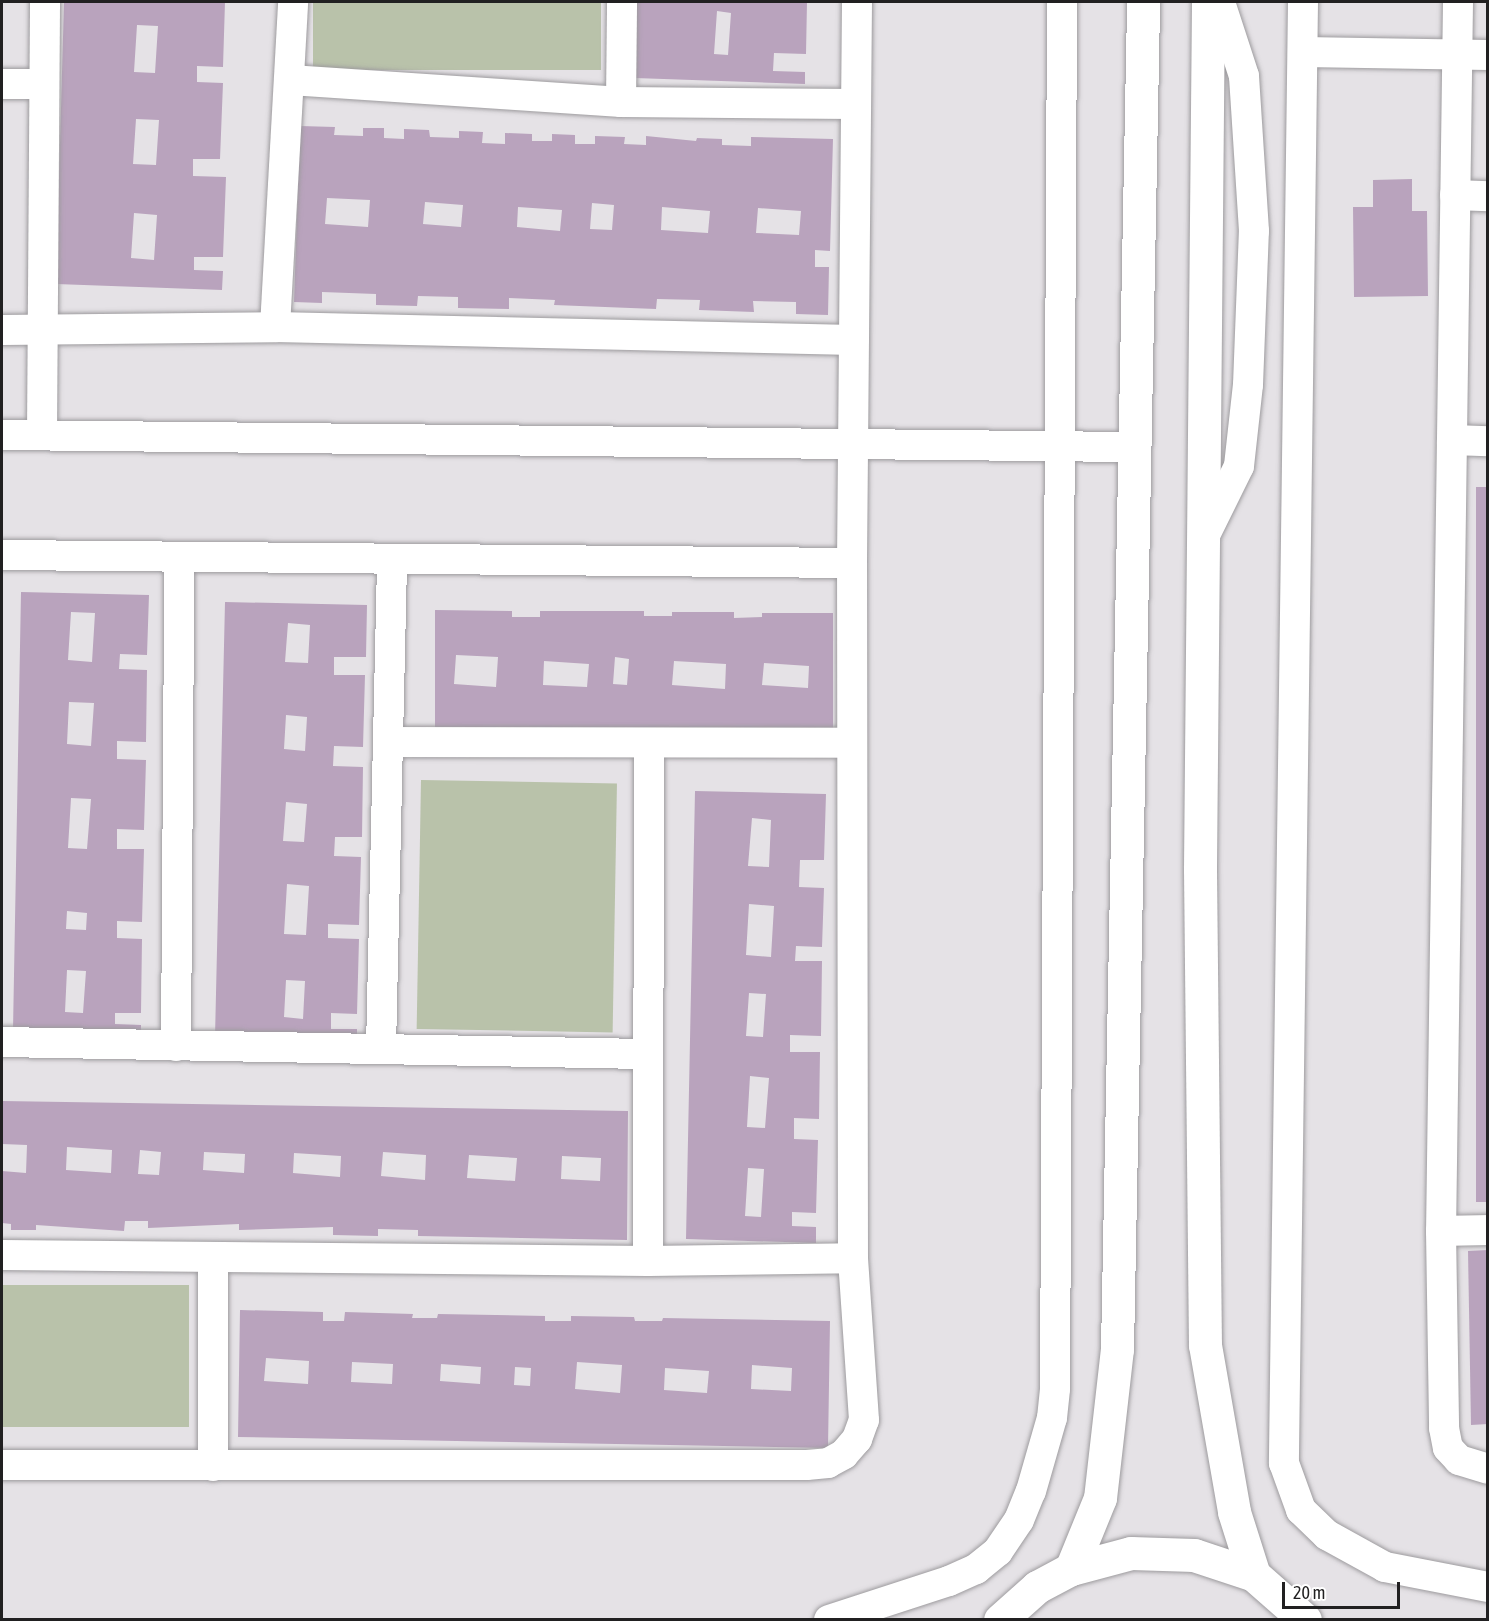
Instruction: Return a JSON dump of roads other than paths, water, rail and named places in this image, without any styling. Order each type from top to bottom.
[{"type":"street","points":[[42,435],[42,84],[45,2]]},
{"type":"street","points":[[275,327],[290,80],[292,2]]},
{"type":"street","points":[[621,102],[622,2]]},
{"type":"street","points":[[2,1465],[828,1463],[844,1454],[857,1439],[864,1420],[854,1258],[852,563],[857,2]]},
{"type":"street","points":[[829,1620],[949,1581],[976,1569],[998,1551],[1019,1520],[1031,1491],[1052,1418],[1055,1389],[1057,447],[1062,2]]},
{"type":"street","points":[[1071,1569],[1100,1498],[1117,1349],[1143,2]]},
{"type":"street","points":[[1208,2],[1200,870],[1205,1345],[1234,1512],[1254,1575]]},
{"type":"street","points":[[1203,538],[1239,466],[1248,385],[1254,231],[1244,76],[1220,2]]},
{"type":"street","points":[[1303,2],[1284,1463],[1301,1510],[1327,1535],[1385,1567],[1488,1587]]},
{"type":"street","points":[[1458,2],[1473,55],[1455,195],[1442,1231],[1444,1428],[1448,1448],[1459,1460],[1488,1469]]},
{"type":"street","points":[[1303,52],[1473,55]]},
{"type":"street","points":[[290,80],[621,102],[856,104]]},
{"type":"street","points":[[2,84],[42,84]]},
{"type":"street","points":[[1455,195],[1488,196]]},
{"type":"street","points":[[2,330],[275,327],[854,340]]},
{"type":"street","points":[[2,435],[1134,447]]},
{"type":"street","points":[[1452,440],[1488,441]]},
{"type":"street","points":[[2,555],[852,563]]},
{"type":"street","points":[[176,1046],[179,557]]},
{"type":"street","points":[[381,1049],[392,559]]},
{"type":"street","points":[[389,742],[852,743]]},
{"type":"street","points":[[648,1261],[649,743]]},
{"type":"street","points":[[2,1042],[647,1054]]},
{"type":"street","points":[[1442,1231],[1488,1230]]},
{"type":"street","points":[[2,1255],[648,1261],[854,1258]]},
{"type":"street","points":[[213,1257],[213,1466]]},
{"type":"street","points":[[1000,1620],[1037,1587],[1071,1569],[1131,1553],[1194,1555],[1254,1575],[1305,1620]]}]
